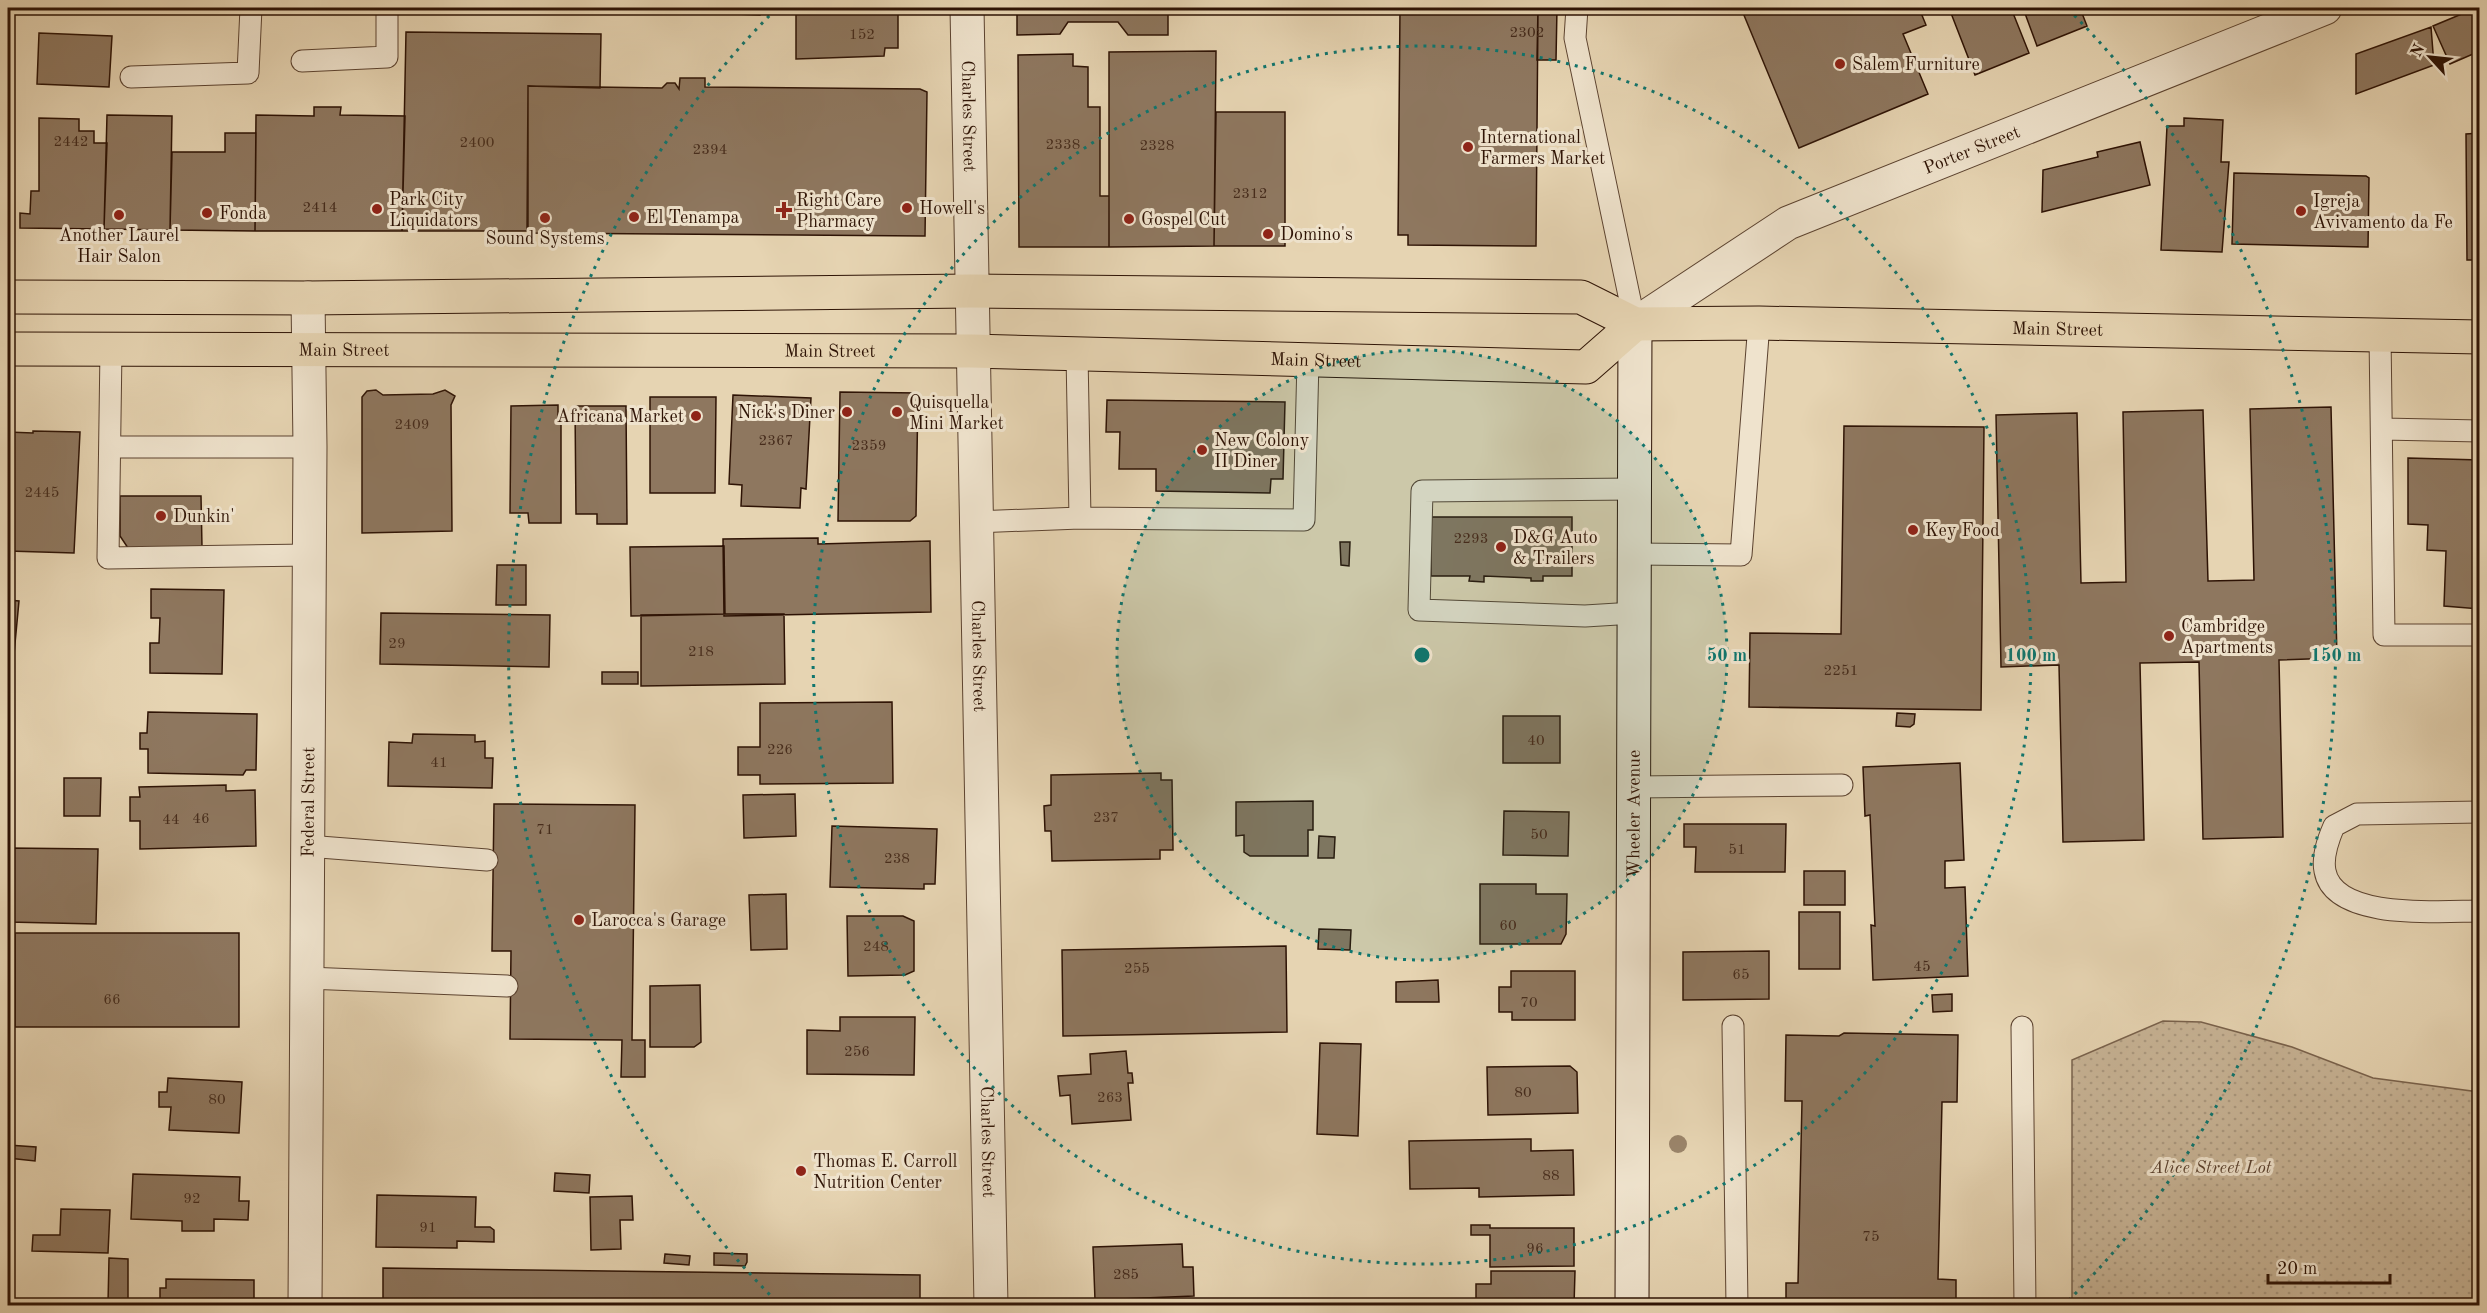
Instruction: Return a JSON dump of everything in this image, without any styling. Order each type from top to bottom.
[{"type":"main road","name":"Main Street","points":[[8,297],[308,298],[971,291],[1581,297],[1635,324],[1759,323],[2480,337]]},
{"type":"main road","name":"Main Street","points":[[8,349],[972,351],[1586,367],[1635,324]]},
{"type":"street","name":"Charles Street","points":[[966,8],[992,1305]]},
{"type":"street","name":"Porter Street","points":[[1635,324],[1788,223],[2325,8]]},
{"type":"street","name":"Federal Street","points":[[305,1305],[310,447],[308,298]]},
{"type":"street","name":"Wheeler Avenue","points":[[1632,1305],[1635,324]]},
{"type":"lane","points":[[131,77],[248,73],[251,8]]},
{"type":"lane","points":[[302,61],[387,57],[387,8]]},
{"type":"lane","points":[[1577,8],[1575,38],[1635,324]]},
{"type":"lane","points":[[1634,554],[1742,555],[1759,323]]},
{"type":"lane","points":[[2380,335],[2384,635],[2480,636]]},
{"type":"lane","points":[[111,349],[108,558],[309,555]]},
{"type":"lane","points":[[1077,354],[1080,518]]},
{"type":"lane","points":[[975,522],[1080,518],[1304,520],[1308,360]]},
{"type":"lane","points":[[2383,429],[2480,431]]},
{"type":"lane","points":[[110,447],[310,447]]},
{"type":"lane","points":[[1634,613],[1585,616],[1419,610],[1422,491],[1635,489]]},
{"type":"lane","points":[[1634,787],[1842,785]]},
{"type":"lane","points":[[2480,812],[2356,814],[2334,826],[2326,846],[2325,872],[2336,891],[2358,902],[2393,911],[2480,911]]},
{"type":"lane","points":[[307,846],[487,860]]},
{"type":"lane","points":[[307,978],[507,986]]},
{"type":"lane","points":[[1733,1026],[1737,1305]]},
{"type":"lane","points":[[2022,1027],[2025,1305]]},
{"type":"green space","name":"Alice Street Lot","points":[[2163,1021],[2201,1022],[2292,1047],[2373,1078],[2479,1092],[2479,1305],[2072,1305],[2072,1060]]},
{"type":"building","points":[[736,8],[761,8],[760,15],[736,14]]},
{"type":"building","points":[[1017,8],[1168,8],[1168,35],[1128,35],[1118,22],[1068,22],[1060,34],[1017,35]]},
{"type":"building","name":"International Farmers Market","points":[[1400,8],[1538,8],[1536,246],[1408,245],[1408,235],[1398,235]]},
{"type":"building","points":[[1538,8],[1557,8],[1556,60],[1537,60]]},
{"type":"building","name":"Salem Furniture","points":[[1741,8],[1919,8],[1926,25],[1903,34],[1928,94],[1799,148]]},
{"type":"building","points":[[1949,8],[2011,8],[2029,53],[1975,75]]},
{"type":"building","points":[[2023,8],[2080,8],[2087,26],[2037,46]]},
{"type":"building","points":[[2480,8],[2480,51],[2450,64],[2433,26]]},
{"type":"building","points":[[796,10],[898,11],[898,48],[885,48],[884,56],[796,59]]},
{"type":"building","points":[[2431,27],[2434,65],[2356,94],[2356,54]]},
{"type":"building","points":[[406,32],[601,34],[600,88],[528,86],[527,231],[402,231]]},
{"type":"building","points":[[39,33],[112,36],[109,87],[37,84]]},
{"type":"building","points":[[1216,51],[1214,246],[1109,247],[1109,52]]},
{"type":"building","points":[[1073,54],[1073,66],[1088,67],[1088,107],[1100,107],[1100,196],[1109,196],[1109,247],[1019,247],[1018,55]]},
{"type":"building","points":[[680,78],[705,78],[705,87],[920,89],[927,92],[925,236],[528,233],[528,86],[662,88],[667,83],[675,83],[679,89]]},
{"type":"building","points":[[314,107],[341,107],[340,115],[405,116],[402,231],[255,231],[256,115],[314,116]]},
{"type":"building","points":[[1216,112],[1285,112],[1285,246],[1214,246]]},
{"type":"building","points":[[107,115],[172,116],[170,230],[104,229]]},
{"type":"building","points":[[39,118],[79,119],[79,131],[94,131],[94,143],[107,143],[104,229],[20,228],[20,213],[30,214],[31,191],[39,191]]},
{"type":"building","points":[[2184,118],[2223,120],[2221,162],[2229,162],[2222,252],[2161,250],[2167,126],[2184,126]]},
{"type":"building","points":[[225,133],[256,133],[255,231],[170,230],[172,152],[225,152]]},
{"type":"building","points":[[2480,133],[2480,260],[2467,260],[2466,134]]},
{"type":"building","points":[[2140,142],[2150,185],[2042,212],[2043,170],[2098,157],[2097,152]]},
{"type":"building","name":"Igreja Avivamento da Fe","points":[[2234,173],[2366,176],[2369,178],[2368,247],[2232,244]]},
{"type":"building","points":[[376,390],[383,395],[433,394],[445,390],[455,396],[451,405],[452,531],[362,533],[362,397],[367,391]]},
{"type":"building","points":[[840,392],[918,393],[916,516],[910,521],[838,521]]},
{"type":"building","points":[[733,395],[811,398],[806,489],[801,488],[800,508],[741,506],[742,485],[729,484]]},
{"type":"building","points":[[650,397],[716,397],[715,493],[650,493]]},
{"type":"building","name":"New Colony II Diner","points":[[1107,400],[1285,402],[1283,479],[1271,479],[1270,493],[1156,491],[1156,469],[1119,469],[1120,432],[1106,432]]},
{"type":"building","points":[[558,405],[558,419],[561,419],[561,523],[529,523],[528,513],[510,513],[511,406]]},
{"type":"building","points":[[575,406],[626,406],[627,524],[597,524],[597,514],[576,514]]},
{"type":"building","name":"Cambridge Apartments","points":[[2331,407],[2337,658],[2279,660],[2283,837],[2203,839],[2199,662],[2140,663],[2144,840],[2063,842],[2059,665],[2001,667],[1996,415],[2077,413],[2081,583],[2126,582],[2123,412],[2203,410],[2208,581],[2254,580],[2250,409]]},
{"type":"building","name":"Key Food","points":[[1844,426],[1984,427],[1981,710],[1749,707],[1750,633],[1841,634]]},
{"type":"building","points":[[33,431],[80,432],[74,553],[8,551],[8,432],[33,433]]},
{"type":"building","points":[[2408,458],[2480,460],[2480,609],[2444,606],[2446,551],[2427,550],[2428,525],[2408,524]]},
{"type":"building","name":"Dunkin'","points":[[120,496],[201,496],[202,547],[128,548],[120,536]]},
{"type":"building","name":"D&G Auto & Trailers","points":[[1431,517],[1572,517],[1572,576],[1543,576],[1543,581],[1531,581],[1531,578],[1484,576],[1484,582],[1469,581],[1470,576],[1431,576]]},
{"type":"building","points":[[818,538],[818,544],[930,541],[931,612],[724,616],[723,539]]},
{"type":"building","points":[[1340,542],[1350,542],[1349,566],[1341,565]]},
{"type":"building","points":[[724,546],[725,614],[631,616],[630,547]]},
{"type":"building","points":[[497,565],[526,565],[526,605],[496,605]]},
{"type":"building","points":[[151,589],[224,590],[222,674],[150,673],[150,643],[159,643],[160,618],[151,618]]},
{"type":"building","points":[[8,600],[19,601],[11,686],[8,686]]},
{"type":"building","points":[[381,613],[550,615],[549,667],[380,664]]},
{"type":"building","points":[[784,614],[785,684],[641,686],[641,615]]},
{"type":"building","points":[[602,672],[638,672],[638,684],[602,684]]},
{"type":"building","points":[[892,702],[893,783],[760,784],[760,775],[738,775],[738,747],[760,747],[760,703]]},
{"type":"building","points":[[148,712],[257,714],[256,770],[246,770],[243,775],[148,773],[148,749],[140,749],[140,733],[147,733]]},
{"type":"building","points":[[1897,713],[1915,714],[1914,724],[1910,727],[1896,726]]},
{"type":"building","points":[[1503,716],[1560,716],[1560,763],[1503,763]]},
{"type":"building","points":[[413,734],[475,735],[475,742],[485,741],[485,758],[493,758],[492,788],[388,786],[389,742],[412,743]]},
{"type":"building","points":[[1960,763],[1964,860],[1945,861],[1945,888],[1965,887],[1968,976],[1873,980],[1871,925],[1875,926],[1870,815],[1865,816],[1863,767]]},
{"type":"building","points":[[1161,773],[1161,780],[1172,780],[1173,850],[1160,850],[1160,859],[1052,861],[1051,831],[1045,831],[1044,806],[1051,805],[1051,775]]},
{"type":"building","points":[[64,778],[101,778],[100,816],[64,816]]},
{"type":"building","points":[[226,785],[226,791],[255,790],[256,846],[140,849],[140,821],[130,821],[130,797],[140,797],[139,787]]},
{"type":"building","points":[[795,794],[796,836],[744,838],[743,795]]},
{"type":"building","points":[[1313,801],[1313,830],[1308,830],[1308,856],[1250,856],[1244,852],[1244,835],[1236,836],[1236,802]]},
{"type":"building","points":[[494,804],[635,805],[632,1040],[645,1040],[645,1077],[621,1077],[622,1040],[510,1039],[511,951],[492,951]]},
{"type":"building","points":[[1504,811],[1569,812],[1568,856],[1503,855]]},
{"type":"building","points":[[1684,824],[1786,824],[1785,872],[1695,872],[1696,847],[1684,847]]},
{"type":"building","points":[[832,826],[937,829],[935,884],[924,884],[924,889],[830,887]]},
{"type":"building","points":[[1319,836],[1335,837],[1334,858],[1318,858]]},
{"type":"building","points":[[8,848],[98,849],[96,924],[8,922]]},
{"type":"building","points":[[1804,871],[1845,871],[1845,905],[1804,905]]},
{"type":"building","points":[[1480,884],[1536,884],[1536,894],[1567,894],[1566,934],[1561,944],[1480,944]]},
{"type":"building","points":[[786,894],[787,949],[751,950],[749,895]]},
{"type":"building","points":[[1799,912],[1840,912],[1840,969],[1799,969]]},
{"type":"building","points":[[847,916],[903,916],[914,921],[914,971],[905,975],[848,976]]},
{"type":"building","points":[[1319,929],[1351,930],[1350,950],[1318,949]]},
{"type":"building","points":[[15,933],[239,933],[239,1027],[15,1027]]},
{"type":"building","points":[[1286,946],[1287,1032],[1063,1036],[1062,950]]},
{"type":"building","points":[[1769,951],[1769,999],[1683,1000],[1683,952]]},
{"type":"building","points":[[1511,971],[1575,971],[1575,1020],[1512,1020],[1512,1012],[1499,1012],[1499,987],[1511,987]]},
{"type":"building","points":[[1438,980],[1439,1002],[1396,1002],[1396,982]]},
{"type":"building","points":[[700,985],[701,1042],[694,1047],[650,1047],[650,986]]},
{"type":"building","points":[[1952,994],[1952,1011],[1933,1012],[1932,995]]},
{"type":"building","points":[[840,1017],[915,1017],[914,1075],[807,1074],[807,1030],[840,1031]]},
{"type":"building","points":[[1844,1033],[1958,1035],[1957,1102],[1942,1102],[1938,1279],[1956,1280],[1956,1306],[1786,1306],[1786,1283],[1798,1283],[1802,1101],[1785,1101],[1786,1035],[1839,1036]]},
{"type":"building","points":[[1320,1043],[1361,1044],[1358,1136],[1317,1134]]},
{"type":"building","points":[[1126,1051],[1128,1073],[1132,1073],[1133,1083],[1128,1083],[1131,1120],[1072,1124],[1070,1095],[1060,1096],[1058,1076],[1091,1074],[1090,1054]]},
{"type":"building","points":[[1570,1066],[1577,1072],[1578,1113],[1488,1115],[1487,1067]]},
{"type":"building","points":[[168,1078],[242,1082],[239,1133],[169,1130],[171,1107],[159,1107],[159,1092],[167,1092]]},
{"type":"building","points":[[1531,1139],[1531,1151],[1573,1150],[1574,1195],[1479,1197],[1479,1188],[1410,1189],[1409,1141]]},
{"type":"building","points":[[8,1145],[36,1147],[35,1161],[8,1158]]},
{"type":"building","points":[[555,1173],[590,1175],[589,1193],[554,1191]]},
{"type":"building","points":[[133,1174],[240,1177],[239,1201],[249,1201],[248,1220],[214,1219],[214,1231],[182,1231],[182,1221],[131,1219]]},
{"type":"building","points":[[377,1195],[476,1197],[475,1227],[490,1227],[494,1230],[494,1242],[457,1241],[457,1248],[376,1247]]},
{"type":"building","points":[[632,1196],[633,1220],[620,1220],[621,1249],[591,1250],[590,1197]]},
{"type":"building","points":[[61,1209],[110,1210],[108,1253],[32,1251],[33,1235],[60,1235]]},
{"type":"building","points":[[1471,1225],[1490,1225],[1490,1228],[1574,1228],[1574,1266],[1490,1267],[1490,1235],[1471,1235]]},
{"type":"building","points":[[1182,1244],[1183,1267],[1193,1267],[1194,1296],[1095,1300],[1093,1247]]},
{"type":"building","points":[[714,1253],[747,1254],[747,1262],[745,1266],[714,1265]]},
{"type":"building","points":[[665,1254],[690,1256],[689,1265],[664,1263]]},
{"type":"building","points":[[109,1258],[128,1259],[128,1303],[108,1303]]},
{"type":"building","points":[[383,1268],[920,1275],[920,1306],[383,1306]]},
{"type":"building","points":[[1491,1271],[1575,1271],[1574,1306],[1476,1306],[1476,1284],[1491,1284]]},
{"type":"building","points":[[166,1279],[254,1280],[254,1306],[166,1306],[166,1303],[160,1303],[160,1288],[166,1288]]},
{"type":"place","name":"Salem Furniture","points":[[1840,64]]},
{"type":"place","name":"International Farmers Market","points":[[1468,147]]},
{"type":"place","name":"Howell's","points":[[907,208]]},
{"type":"place","name":"Park City Liquidators","points":[[377,209]]},
{"type":"place","name":"Right Care Pharmacy","points":[[784,210]]},
{"type":"place","name":"Igreja Avivamento da Fe","points":[[2301,211]]},
{"type":"place","name":"Fonda","points":[[207,213]]},
{"type":"place","name":"Another Laurel Hair Salon","points":[[119,215]]},
{"type":"place","name":"El Tenampa","points":[[634,217]]},
{"type":"place","name":"Sound Systems","points":[[545,218]]},
{"type":"place","name":"Gospel Cut","points":[[1129,219]]},
{"type":"place","name":"Domino's","points":[[1268,234]]},
{"type":"place","name":"Nick's Diner","points":[[847,412]]},
{"type":"place","name":"Quisquella Mini Market","points":[[897,412]]},
{"type":"place","name":"Africana Market","points":[[696,416]]},
{"type":"place","name":"New Colony II Diner","points":[[1202,450]]},
{"type":"place","name":"Dunkin'","points":[[161,516]]},
{"type":"place","name":"Key Food","points":[[1913,530]]},
{"type":"place","name":"D&G Auto & Trailers","points":[[1501,547]]},
{"type":"place","name":"Cambridge Apartments","points":[[2169,636]]},
{"type":"place","name":"Larocca's Garage","points":[[579,920]]},
{"type":"place","name":"Thomas E. Carroll Nutrition Center","points":[[801,1171]]}]
